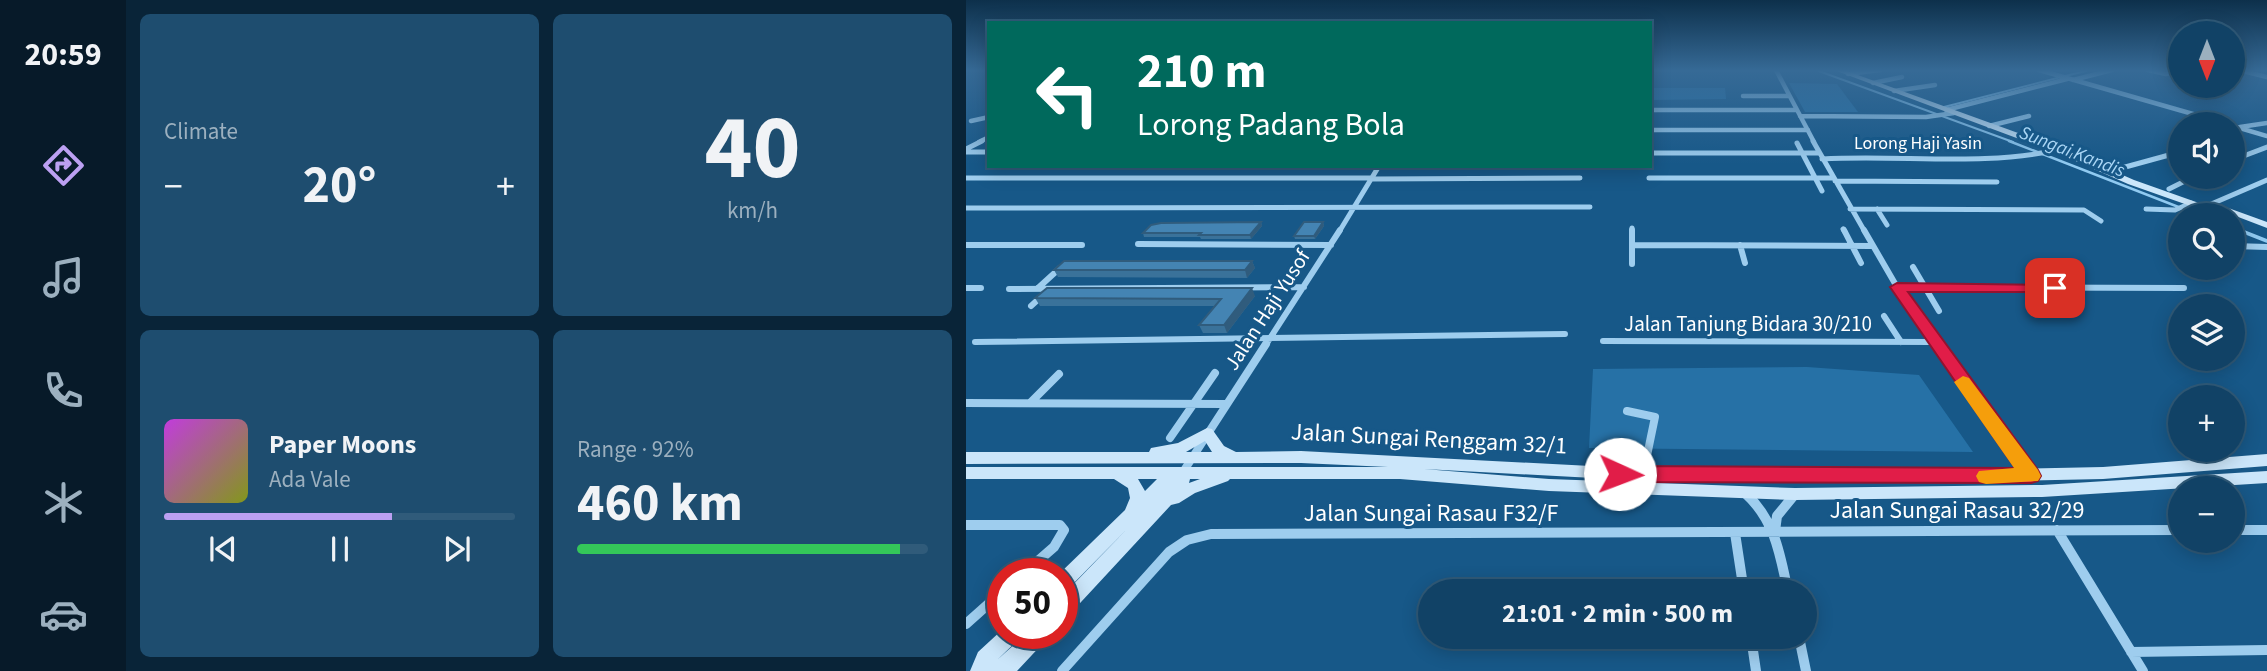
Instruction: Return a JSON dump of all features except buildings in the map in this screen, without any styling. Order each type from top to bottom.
[{"type":"main road","points":[[1919,101],[2203,203]]},
{"type":"main road","points":[[2060,152],[2118,169],[2186,203]]},
{"type":"main road","points":[[2245,218],[2266,225]]},
{"type":"main road","points":[[2245,221],[2266,225]]},
{"type":"main road","points":[[1009,458],[1032,452],[1161,452],[1181,448],[1207,433],[1219,450],[1236,457]]},
{"type":"main road","name":"Jalan Sungai Renggam 32/1","points":[[966,473],[1112,472],[1236,457],[1422,461],[1643,475],[2031,476],[2267,460]]},
{"type":"main road","name":"Jalan Sungai Renggam 32/1","points":[[966,458],[1187,465],[1244,472],[1400,473],[1549,485],[1795,494],[2042,491],[2259,478]]},
{"type":"main road","points":[[2235,463],[2259,478]]},
{"type":"main road","points":[[1078,567],[1164,482],[1187,465]]},
{"type":"main road","points":[[1078,592],[1182,481],[1187,465]]},
{"type":"main road","points":[[1112,472],[1134,483],[1138,491],[1139,499],[1129,517]]},
{"type":"main road","points":[[1148,519],[1189,488],[1211,479],[1244,472]]},
{"type":"main road","points":[[980,671],[985,659],[995,649]]},
{"type":"main road","points":[[998,671],[1010,664],[1024,649]]},
{"type":"street","points":[[1792,101],[1850,209],[1897,287],[2031,476]]},
{"type":"street","points":[[1652,110],[1933,117],[1988,101]]},
{"type":"street","points":[[2149,101],[2186,112]]},
{"type":"street","points":[[1989,126],[2029,116]]},
{"type":"street","points":[[971,121],[987,117]]},
{"type":"street","points":[[2245,126],[2267,123]]},
{"type":"street","points":[[2245,129],[2267,136]]},
{"type":"street","points":[[1652,130],[1808,130]]},
{"type":"street","points":[[966,150],[987,138]]},
{"type":"street","points":[[966,142],[979,142]]},
{"type":"street","points":[[1797,143],[1822,191]]},
{"type":"street","points":[[2245,155],[2267,147]]},
{"type":"street","points":[[966,150],[987,152]]},
{"type":"street","name":"Lorong Haji Yasin","points":[[1652,153],[1986,157],[2060,152]]},
{"type":"street","points":[[2118,169],[2168,155]]},
{"type":"street","name":"Jalan Haji Yusof","points":[[1187,465],[1331,245],[1378,168]]},
{"type":"street","points":[[1744,170],[1747,178]]},
{"type":"street","points":[[966,178],[1580,178]]},
{"type":"street","points":[[1649,178],[1997,182]]},
{"type":"street","points":[[2214,203],[2267,180]]},
{"type":"street","points":[[2164,190],[2168,188]]},
{"type":"street","points":[[966,208],[1590,207]]},
{"type":"street","points":[[1422,208],[1572,210]]},
{"type":"street","points":[[1850,209],[2084,210],[2101,221]]},
{"type":"street","points":[[1877,209],[1887,225]]},
{"type":"street","points":[[2146,209],[2168,209]]},
{"type":"street","points":[[1632,228],[1632,264]]},
{"type":"street","points":[[1843,229],[1861,263]]},
{"type":"street","points":[[1138,244],[1331,245]]},
{"type":"street","points":[[1632,244],[1872,246]]},
{"type":"street","points":[[966,245],[1082,245]]},
{"type":"street","points":[[1740,245],[1745,263]]},
{"type":"street","points":[[2245,247],[2267,247]]},
{"type":"street","points":[[1913,267],[1939,311]]},
{"type":"street","points":[[1037,289],[1060,268]]},
{"type":"street","points":[[1031,306],[1051,287]]},
{"type":"street","points":[[1009,289],[1304,287]]},
{"type":"street","points":[[1897,287],[2184,288]]},
{"type":"street","points":[[966,288],[981,288]]},
{"type":"street","points":[[1884,316],[1901,342]]},
{"type":"street","points":[[975,342],[1564,334]]},
{"type":"street","name":"Jalan Tanjung Bidara 30/210","points":[[1603,341],[1934,342]]},
{"type":"street","points":[[1170,438],[1215,373]]},
{"type":"street","points":[[1030,403],[1059,374]]},
{"type":"street","points":[[966,403],[1227,404]]},
{"type":"street","points":[[1627,411],[1655,416],[1643,475]]},
{"type":"street","points":[[1743,492],[1760,504],[1775,532],[1785,579]]},
{"type":"street","points":[[1775,532],[1777,516],[1784,503],[1795,494]]},
{"type":"street","points":[[966,525],[1060,525],[1064,530],[1054,547],[1041,558]]},
{"type":"street","points":[[2057,530],[2143,671]]},
{"type":"street","name":"Jalan Sungai Rasau 32/29","points":[[1735,533],[2168,530]]},
{"type":"street","points":[[2245,530],[2267,530]]},
{"type":"street","points":[[1735,533],[1742,579]]},
{"type":"street","name":"Jalan Sungai Rasau F32/F","points":[[1062,671],[1169,552],[1187,540],[1211,534],[1735,533]]},
{"type":"street","points":[[966,624],[987,606]]},
{"type":"street","points":[[1753,649],[1756,671]]},
{"type":"street","points":[[1801,649],[1806,671]]},
{"type":"street","points":[[2131,652],[2267,650]]},
{"type":"shaded area","points":[[1799,101],[1850,101],[1858,112],[1805,112]]},
{"type":"shaded area","points":[[1807,367],[1919,375],[1973,452],[1589,448],[1593,369]]},
{"type":"waterway","name":"Sungai Kandis","points":[[1902,101],[2013,142]]},
{"type":"waterway","points":[[1944,107],[1966,101]]},
{"type":"waterway","name":"Sungai Kandis","points":[[2009,141],[2168,203]]},
{"type":"waterway","name":"Sungai Kandis","points":[[2245,232],[2267,241]]},
{"type":"slow traffic","points":[[1963,382],[2031,476],[1986,476]]},
{"type":"route","points":[[1620,474],[2031,476],[1897,287],[2055,288]]}]
